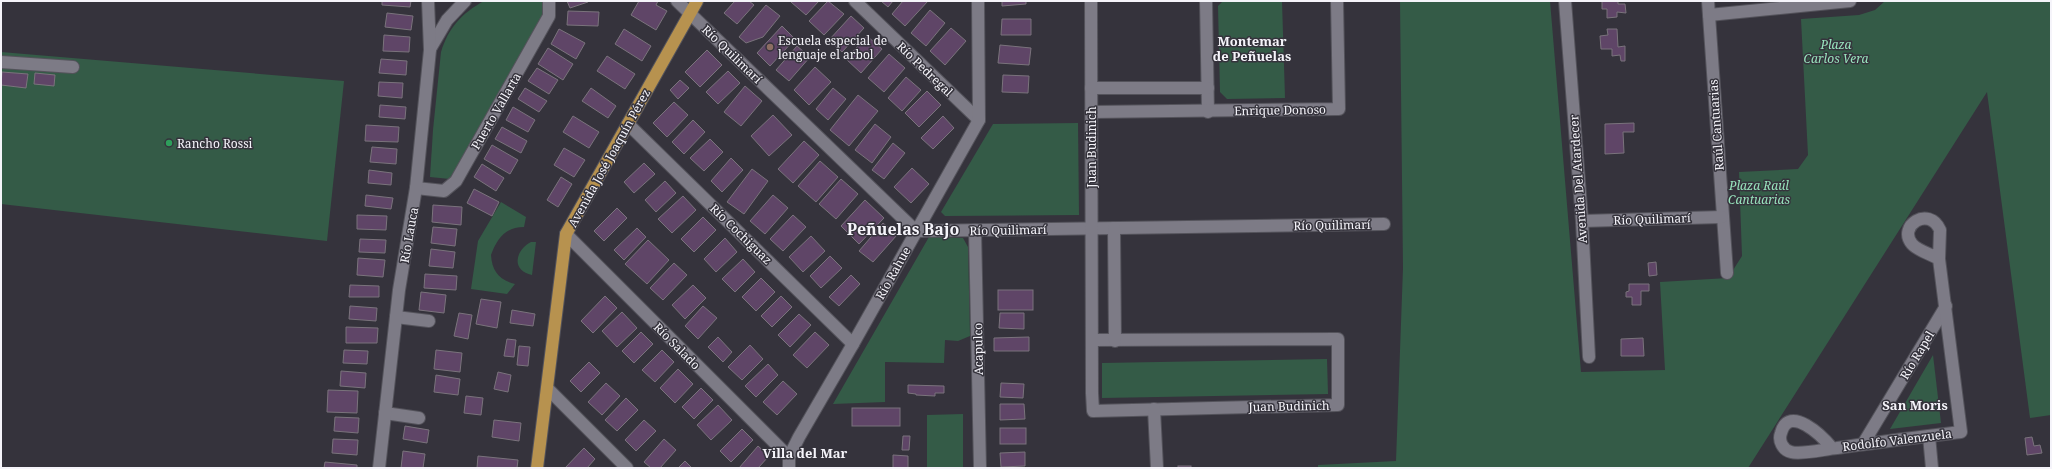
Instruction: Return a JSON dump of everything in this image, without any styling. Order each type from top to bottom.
[{"type":"main road","name":"Avenida José Joaquín Pérez","points":[[537,468],[548,389],[566,234],[697,1]]},
{"type":"street","name":"Río Lauca","points":[[380,468],[396,317],[416,188],[430,50],[428,1]]},
{"type":"street","points":[[430,50],[447,20],[465,1]]},
{"type":"street","name":"Puerto Vallarta","points":[[416,188],[444,191],[456,182],[549,16],[549,1]]},
{"type":"street","name":"Río Quilimarí","points":[[677,1],[916,231],[1384,224]]},
{"type":"street","name":"Río Pedregal","points":[[855,1],[979,120]]},
{"type":"street","points":[[978,1],[979,120]]},
{"type":"street","name":"Juan Budinich","points":[[1091,1],[1091,228],[1092,340],[1093,411],[1338,404],[1338,339],[1092,340]]},
{"type":"street","points":[[1206,1],[1208,112]]},
{"type":"street","name":"Enrique Donoso","points":[[1091,112],[1208,112],[1339,109],[1337,1]]},
{"type":"street","name":"Avenida Del Atardecer","points":[[1565,1],[1582,221],[1589,357]]},
{"type":"street","name":"Raúl Cantuarias","points":[[1708,1],[1727,273]]},
{"type":"street","points":[[1709,15],[1850,1]]},
{"type":"street","points":[[1,62],[73,66]]},
{"type":"street","points":[[1091,88],[1208,88]]},
{"type":"street","name":"Río Rahue","points":[[789,462],[853,344],[979,120]]},
{"type":"street","name":"Río Cochiguaz","points":[[628,124],[853,344]]},
{"type":"street","name":"Río Quilimarí","points":[[1582,221],[1722,217]]},
{"type":"street","points":[[1114,228],[1115,341]]},
{"type":"street","name":"Acapulco","points":[[975,230],[980,468]]},
{"type":"street","name":"Río Salado","points":[[566,234],[789,462]]},
{"type":"street","name":"Río Rapel","points":[[1939,259],[1961,432]]},
{"type":"street","name":"Río Rapel","points":[[1862,444],[1946,306]]},
{"type":"street","points":[[396,317],[430,321]]},
{"type":"street","points":[[548,389],[627,468]]},
{"type":"street","points":[[1154,409],[1157,468]]},
{"type":"street","points":[[385,413],[419,418]]},
{"type":"street","name":"Rodolfo Valenzuela","points":[[1832,448],[1961,432]]},
{"type":"street","points":[[1929,436],[1932,468]]},
{"type":"green space","points":[[484,1],[545,1],[548,10],[450,179],[430,177],[441,52],[452,28],[457,22],[469,11]]},
{"type":"green space","points":[[1223,1],[1282,1],[1285,98],[1227,99],[1220,92],[1218,6]]},
{"type":"green space","points":[[1400,1],[1550,1],[1581,372],[1665,370],[1660,282],[1728,278],[1742,256],[1739,172],[1798,169],[1808,155],[1801,19],[1859,15],[1875,10],[1885,1],[2051,1],[2051,415],[2030,418],[1987,92],[1748,468],[1318,468],[1318,465],[1396,461],[1403,268]]},
{"type":"green space","name":"Rancho Rossi","points":[[1,52],[344,81],[327,241],[1,204]]},
{"type":"green space","points":[[1078,123],[1079,215],[945,216],[941,212],[993,124]]},
{"type":"green space","points":[[501,202],[526,217],[524,227],[512,229],[503,235],[496,244],[491,255],[493,266],[497,274],[505,280],[515,284],[507,294],[471,289],[478,241]]},
{"type":"green space","points":[[929,237],[963,238],[968,247],[970,336],[958,341],[945,340],[944,363],[885,362],[885,402],[833,404]]},
{"type":"green space","points":[[531,242],[536,242],[532,275],[525,273],[518,265],[521,250]]},
{"type":"green space","points":[[1933,355],[1941,423],[1890,429]]},
{"type":"green space","points":[[1327,359],[1328,394],[1102,398],[1102,363]]},
{"type":"green space","points":[[963,414],[963,468],[927,468],[927,415]]},
{"type":"building","points":[[382,1],[411,1],[410,7],[382,5]]},
{"type":"building","points":[[567,1],[588,1],[588,2],[570,8]]},
{"type":"building","points":[[639,1],[658,1],[656,5],[667,11],[656,30],[631,15]]},
{"type":"building","points":[[735,1],[749,1],[754,5],[737,24],[724,13]]},
{"type":"building","points":[[819,1],[806,15],[791,2]]},
{"type":"building","points":[[828,1],[844,14],[824,35],[809,21]]},
{"type":"building","points":[[881,1],[893,1],[888,7]]},
{"type":"building","points":[[903,1],[928,1],[905,26],[892,14]]},
{"type":"building","points":[[1002,1],[1026,1],[1026,4],[1002,6]]},
{"type":"building","points":[[1602,1],[1618,1],[1618,4],[1625,4],[1626,13],[1617,12],[1617,17],[1607,18],[1607,9],[1602,9]]},
{"type":"building","points":[[766,5],[780,16],[763,37],[746,43],[739,37]]},
{"type":"building","points":[[930,10],[945,23],[926,46],[911,33]]},
{"type":"building","points":[[568,11],[599,12],[598,26],[567,25]]},
{"type":"building","points":[[387,13],[413,16],[411,30],[385,27]]},
{"type":"building","points":[[851,16],[864,28],[842,52],[829,40]]},
{"type":"building","points":[[1002,19],[1031,19],[1031,35],[1001,35]]},
{"type":"building","points":[[782,26],[795,39],[770,66],[757,53]]},
{"type":"building","points":[[951,28],[966,41],[945,65],[930,51]]},
{"type":"building","points":[[559,29],[585,43],[576,59],[551,44]]},
{"type":"building","points":[[624,29],[651,46],[642,61],[615,44]]},
{"type":"building","points":[[1607,29],[1617,29],[1618,47],[1625,46],[1625,61],[1621,61],[1620,55],[1612,56],[1612,49],[1601,49],[1600,36],[1608,35]]},
{"type":"building","points":[[384,35],[410,37],[409,52],[383,51]]},
{"type":"building","points":[[867,36],[882,49],[861,73],[846,59]]},
{"type":"building","points":[[1000,45],[1031,48],[1029,65],[998,63]]},
{"type":"building","points":[[797,46],[810,57],[789,81],[776,70]]},
{"type":"building","points":[[548,48],[573,64],[563,80],[538,64]]},
{"type":"building","points":[[707,50],[722,65],[700,87],[685,72]]},
{"type":"building","points":[[889,54],[905,68],[884,92],[868,78]]},
{"type":"building","points":[[607,56],[635,74],[625,89],[597,71]]},
{"type":"building","points":[[381,59],[407,61],[406,75],[379,73]]},
{"type":"building","points":[[815,67],[831,82],[809,105],[794,90]]},
{"type":"building","points":[[537,68],[558,80],[549,94],[528,81]]},
{"type":"building","points":[[728,71],[740,83],[718,104],[706,92]]},
{"type":"building","points":[[2,72],[28,74],[26,88],[1,85]]},
{"type":"building","points":[[35,73],[55,75],[54,86],[34,84]]},
{"type":"building","points":[[1003,75],[1029,76],[1028,93],[1002,92]]},
{"type":"building","points":[[906,77],[921,90],[902,111],[888,98]]},
{"type":"building","points":[[680,80],[689,88],[678,99],[670,90]]},
{"type":"building","points":[[379,82],[403,83],[402,98],[378,96]]},
{"type":"building","points":[[745,86],[762,101],[741,126],[724,112]]},
{"type":"building","points":[[525,88],[547,101],[539,112],[518,99]]},
{"type":"building","points":[[591,88],[616,106],[608,118],[582,101]]},
{"type":"building","points":[[833,88],[846,99],[828,120],[816,109]]},
{"type":"building","points":[[927,91],[941,105],[919,127],[905,113]]},
{"type":"building","points":[[858,95],[878,111],[849,146],[830,130]]},
{"type":"building","points":[[674,102],[688,115],[667,137],[653,123]]},
{"type":"building","points":[[380,105],[406,107],[405,119],[379,117]]},
{"type":"building","points":[[513,107],[535,120],[528,132],[506,120]]},
{"type":"building","points":[[773,115],[792,135],[769,156],[751,136]]},
{"type":"building","points":[[573,116],[599,132],[589,148],[563,132]]},
{"type":"building","points":[[943,116],[954,128],[933,149],[921,138]]},
{"type":"building","points":[[693,120],[705,132],[684,154],[672,142]]},
{"type":"building","points":[[1634,123],[1634,132],[1623,132],[1624,153],[1605,154],[1605,124]]},
{"type":"building","points":[[875,124],[891,137],[872,163],[855,150]]},
{"type":"building","points":[[366,125],[399,127],[398,142],[365,141]]},
{"type":"building","points":[[502,127],[527,141],[521,153],[495,139]]},
{"type":"building","points":[[710,139],[723,152],[704,171],[690,158]]},
{"type":"building","points":[[804,141],[819,155],[793,183],[778,169]]},
{"type":"building","points":[[893,143],[905,153],[884,179],[872,170]]},
{"type":"building","points":[[492,145],[518,160],[510,174],[484,159]]},
{"type":"building","points":[[372,147],[397,149],[396,164],[370,162]]},
{"type":"building","points":[[564,148],[585,160],[574,177],[554,165]]},
{"type":"building","points":[[731,158],[743,170],[722,192],[711,181]]},
{"type":"building","points":[[820,161],[838,177],[816,202],[798,186]]},
{"type":"building","points":[[644,163],[655,174],[634,193],[624,182]]},
{"type":"building","points":[[482,164],[504,178],[496,191],[474,177]]},
{"type":"building","points":[[912,168],[929,184],[911,203],[894,187]]},
{"type":"building","points":[[752,169],[768,181],[744,214],[727,202]]},
{"type":"building","points":[[369,170],[392,173],[391,185],[368,183]]},
{"type":"building","points":[[561,177],[572,184],[558,207],[547,200]]},
{"type":"building","points":[[841,179],[858,194],[836,219],[819,204]]},
{"type":"building","points":[[665,181],[676,193],[656,212],[645,200]]},
{"type":"building","points":[[474,189],[499,202],[492,216],[467,203]]},
{"type":"building","points":[[366,195],[393,198],[391,209],[365,206]]},
{"type":"building","points":[[773,195],[788,208],[765,234],[750,221]]},
{"type":"building","points":[[683,196],[696,210],[672,233],[658,219]]},
{"type":"building","points":[[865,200],[884,218],[859,244],[841,226]]},
{"type":"building","points":[[433,205],[462,207],[461,225],[432,222]]},
{"type":"building","points":[[617,208],[627,218],[604,241],[594,231]]},
{"type":"building","points":[[357,215],[387,216],[386,230],[357,229]]},
{"type":"building","points":[[793,215],[806,227],[783,251],[770,239]]},
{"type":"building","points":[[703,217],[716,230],[694,252],[681,239]]},
{"type":"building","points":[[883,223],[897,235],[873,262],[859,251]]},
{"type":"building","points":[[433,227],[457,229],[455,246],[431,243]]},
{"type":"building","points":[[637,228],[646,237],[624,260],[614,250]]},
{"type":"building","points":[[811,236],[825,251],[803,272],[789,257]]},
{"type":"building","points":[[725,238],[737,252],[716,272],[704,259]]},
{"type":"building","points":[[360,239],[386,240],[385,253],[359,252]]},
{"type":"building","points":[[648,240],[669,260],[647,284],[625,264]]},
{"type":"building","points":[[431,249],[455,252],[453,268],[429,266]]},
{"type":"building","points":[[830,256],[842,268],[821,288],[810,276]]},
{"type":"building","points":[[358,258],[385,260],[383,277],[357,275]]},
{"type":"building","points":[[743,259],[755,272],[735,292],[722,279]]},
{"type":"building","points":[[1656,262],[1657,275],[1649,276],[1648,263]]},
{"type":"building","points":[[674,263],[687,275],[663,300],[650,288]]},
{"type":"building","points":[[425,274],[457,276],[456,290],[424,288]]},
{"type":"building","points":[[851,275],[860,284],[839,306],[829,297]]},
{"type":"building","points":[[761,278],[775,292],[756,311],[742,297]]},
{"type":"building","points":[[1629,284],[1649,284],[1649,291],[1641,291],[1641,305],[1632,305],[1632,297],[1626,297],[1626,292],[1629,291]]},
{"type":"building","points":[[350,285],[379,286],[379,297],[349,297]]},
{"type":"building","points":[[693,285],[706,298],[685,319],[672,305]]},
{"type":"building","points":[[998,290],[1033,290],[1033,310],[998,310]]},
{"type":"building","points":[[421,292],[446,295],[444,313],[419,310]]},
{"type":"building","points":[[605,296],[617,308],[593,333],[581,321]]},
{"type":"building","points":[[781,296],[792,307],[772,327],[761,316]]},
{"type":"building","points":[[481,299],[501,302],[497,328],[476,324]]},
{"type":"building","points":[[350,306],[377,308],[376,321],[349,319]]},
{"type":"building","points":[[703,306],[717,318],[698,339],[685,326]]},
{"type":"building","points":[[512,310],[535,314],[533,326],[510,323]]},
{"type":"building","points":[[622,312],[637,328],[617,347],[602,331]]},
{"type":"building","points":[[459,313],[472,315],[468,339],[454,336]]},
{"type":"building","points":[[1000,313],[1024,313],[1024,329],[999,328]]},
{"type":"building","points":[[799,314],[811,325],[790,347],[778,335]]},
{"type":"building","points":[[346,327],[378,328],[377,343],[346,343]]},
{"type":"building","points":[[641,332],[653,344],[634,363],[622,351]]},
{"type":"building","points":[[815,332],[829,345],[807,368],[793,355]]},
{"type":"building","points":[[718,337],[732,352],[723,362],[708,347]]},
{"type":"building","points":[[1029,337],[1029,351],[994,351],[994,338]]},
{"type":"building","points":[[1643,338],[1644,356],[1621,356],[1621,339]]},
{"type":"building","points":[[507,339],[516,340],[514,357],[504,356]]},
{"type":"building","points":[[750,345],[763,359],[742,380],[728,367]]},
{"type":"building","points":[[519,346],[530,347],[528,366],[517,365]]},
{"type":"building","points":[[344,350],[368,351],[367,364],[343,363]]},
{"type":"building","points":[[436,350],[462,353],[460,372],[434,369]]},
{"type":"building","points":[[662,350],[674,362],[655,382],[642,370]]},
{"type":"building","points":[[589,362],[600,373],[581,392],[570,381]]},
{"type":"building","points":[[768,364],[778,375],[756,397],[745,386]]},
{"type":"building","points":[[678,369],[693,384],[675,403],[660,388]]},
{"type":"building","points":[[341,371],[366,373],[365,388],[340,386]]},
{"type":"building","points":[[498,372],[511,375],[508,392],[494,389]]},
{"type":"building","points":[[436,375],[460,379],[458,395],[434,392]]},
{"type":"building","points":[[783,381],[797,394],[777,415],[763,402]]},
{"type":"building","points":[[606,383],[620,396],[602,415],[588,402]]},
{"type":"building","points":[[1001,383],[1024,384],[1023,398],[1000,397]]},
{"type":"building","points":[[908,385],[944,386],[944,393],[935,393],[935,396],[916,395],[908,393]]},
{"type":"building","points":[[701,388],[713,400],[694,419],[682,407]]},
{"type":"building","points":[[328,390],[358,391],[357,413],[327,412]]},
{"type":"building","points":[[466,396],[483,398],[481,415],[464,413]]},
{"type":"building","points":[[626,398],[638,410],[617,431],[605,420]]},
{"type":"building","points":[[1000,404],[1024,404],[1025,419],[1000,420]]},
{"type":"building","points":[[718,405],[732,420],[711,440],[697,425]]},
{"type":"building","points":[[852,408],[900,408],[900,426],[852,426]]},
{"type":"building","points":[[335,417],[359,418],[358,433],[334,431]]},
{"type":"building","points":[[494,420],[521,423],[519,441],[492,437]]},
{"type":"building","points":[[644,420],[656,431],[636,451],[625,440]]},
{"type":"building","points":[[405,426],[429,430],[427,443],[403,439]]},
{"type":"building","points":[[1000,428],[1026,428],[1026,444],[1000,444]]},
{"type":"building","points":[[742,429],[753,440],[731,462],[720,451]]},
{"type":"building","points":[[903,436],[910,436],[909,450],[902,450]]},
{"type":"building","points":[[2032,437],[2034,446],[2040,445],[2042,453],[2027,455],[2025,438]]},
{"type":"building","points":[[333,439],[358,440],[357,455],[332,453]]},
{"type":"building","points":[[664,439],[676,450],[660,468],[651,468],[644,462]]},
{"type":"building","points":[[758,446],[769,456],[758,468],[739,468]]},
{"type":"building","points":[[584,448],[595,459],[587,468],[565,468]]},
{"type":"building","points":[[403,451],[425,454],[423,468],[401,468]]},
{"type":"building","points":[[1025,452],[1025,466],[1001,467],[1000,453]]},
{"type":"building","points":[[893,455],[908,456],[908,468],[893,468]]},
{"type":"building","points":[[478,456],[518,460],[517,468],[477,468]]},
{"type":"building","points":[[685,461],[692,468],[678,468]]},
{"type":"building","points":[[325,462],[357,465],[357,468],[324,468]]},
{"type":"building","points":[[1178,466],[1191,466],[1191,468],[1178,468]]},
{"type":"place","name":"Escuela especial de lenguaje el arbol","points":[[770,47]]},
{"type":"place","name":"Rancho Rossi","points":[[169,143]]},
{"type":"district","name":"Montemar de Peñuelas","points":[[1252,48]]},
{"type":"district","name":"Peñuelas Bajo","points":[[903,229]]},
{"type":"district","name":"San Moris","points":[[1915,405]]},
{"type":"district","name":"Villa del Mar","points":[[805,453]]},
{"type":"park label","name":"Plaza Carlos Vera","points":[[1836,51]]},
{"type":"park label","name":"Plaza Raúl Cantuarias","points":[[1759,192]]}]
